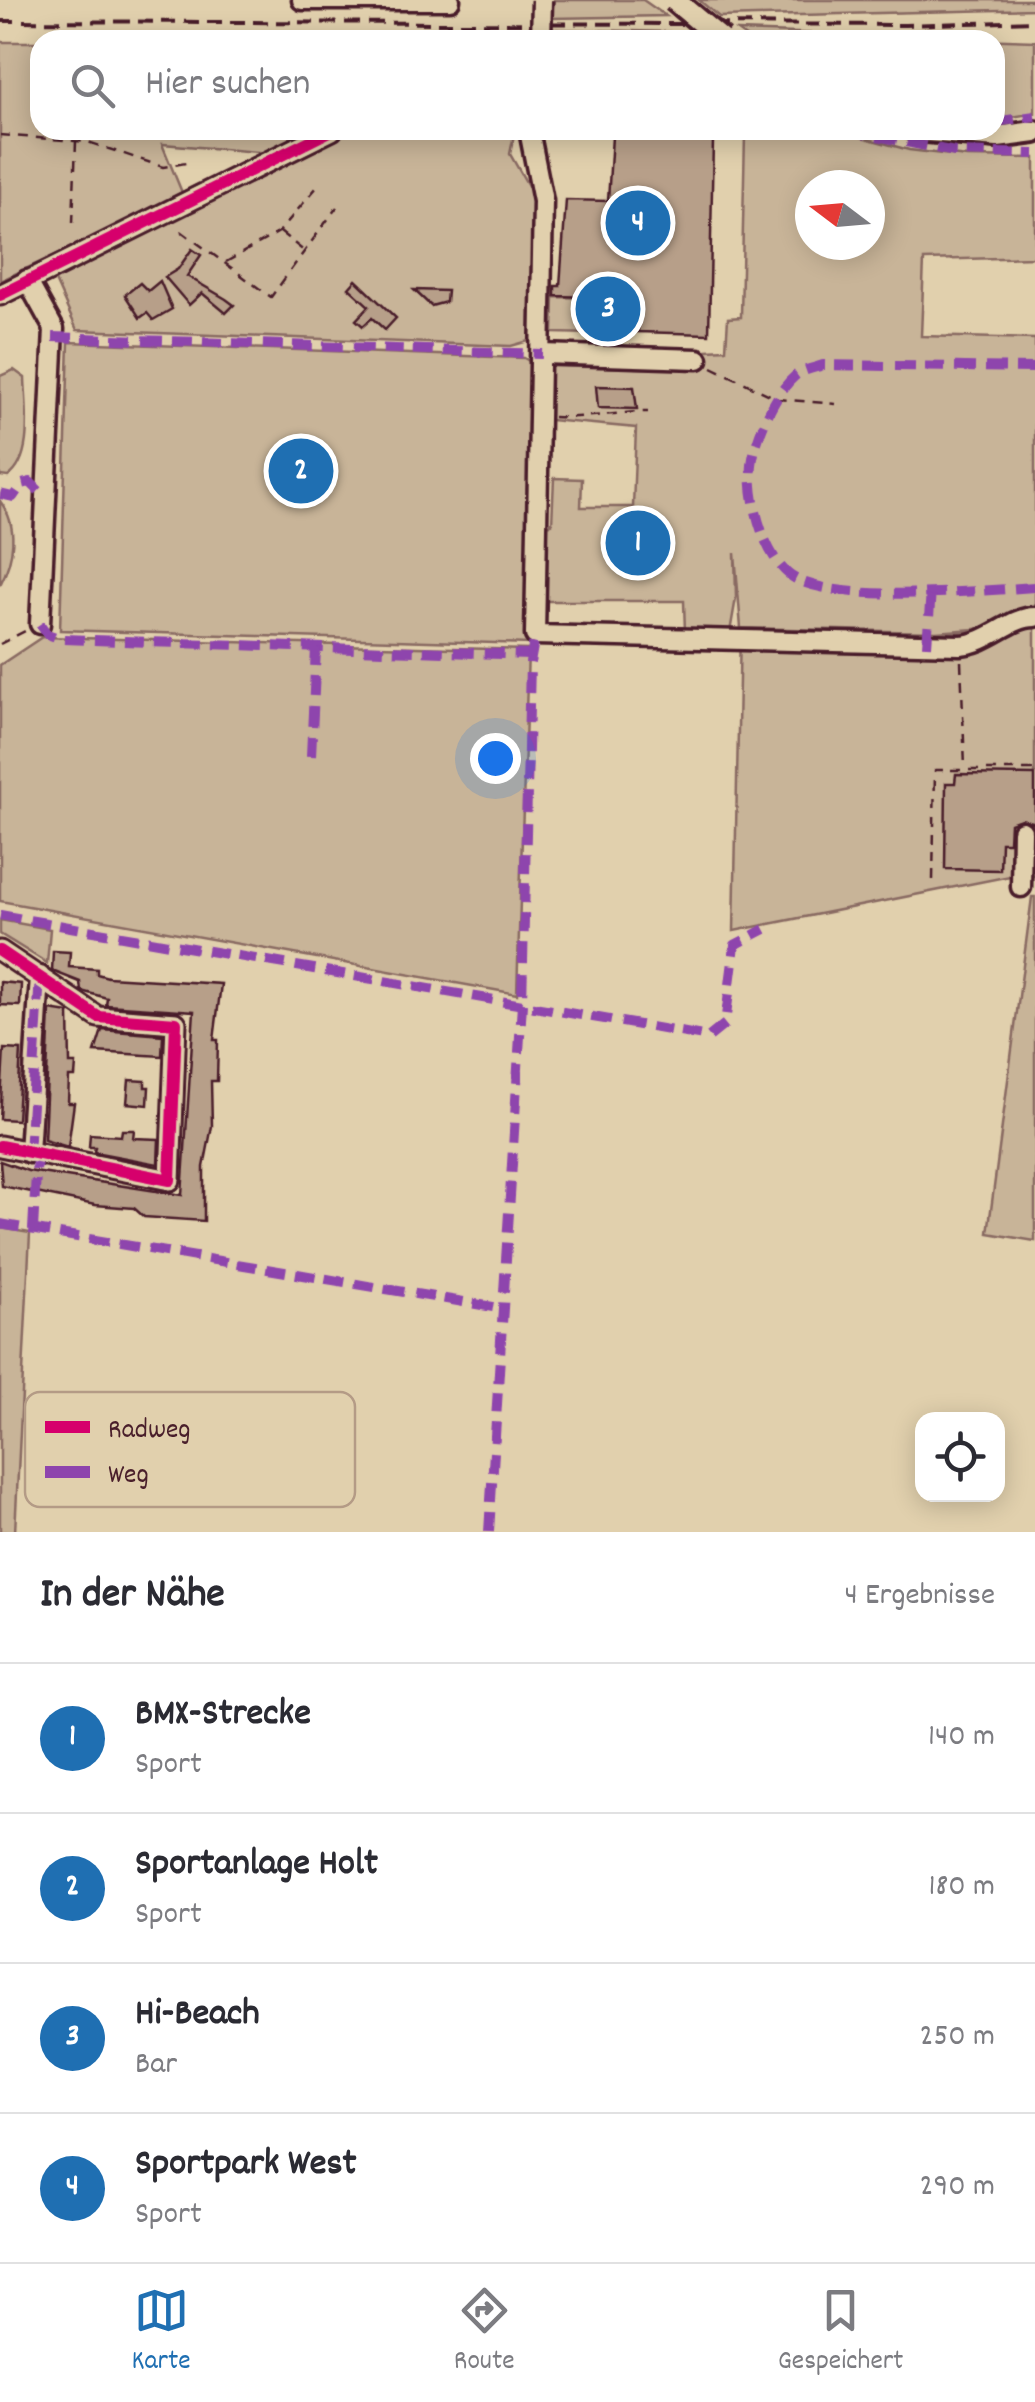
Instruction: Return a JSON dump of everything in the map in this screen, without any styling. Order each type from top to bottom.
[{"type":"main road","points":[[674,0],[710,30]]},
{"type":"main road","points":[[1005,136],[1035,132]]},
{"type":"street","points":[[302,0],[450,0]]},
{"type":"street","points":[[541,30],[542,0]]},
{"type":"street","points":[[0,295],[312,140]]},
{"type":"street","points":[[531,140],[544,201],[535,635],[960,645],[982,644],[1025,617],[1035,618]]},
{"type":"street","points":[[27,280],[54,328],[40,624]]},
{"type":"street","points":[[542,354],[698,359]]},
{"type":"street","points":[[1022,831],[1022,887]]},
{"type":"street","points":[[0,951],[98,1017],[176,1023],[170,1180],[0,1146]]},
{"type":"street","points":[[29,1153],[40,976]]},
{"type":"path","points":[[0,135],[30,137]]},
{"type":"path","points":[[63,140],[163,167],[186,163]]},
{"type":"path","points":[[73,223],[76,141]]},
{"type":"path","points":[[225,263],[279,232],[316,187]]},
{"type":"path","points":[[181,230],[271,296],[337,206]]},
{"type":"path","points":[[279,232],[304,252]]},
{"type":"path","points":[[698,359],[778,399],[836,404]]},
{"type":"path","points":[[541,417],[589,419],[611,412],[648,412]]},
{"type":"path","points":[[0,644],[40,624]]},
{"type":"path","points":[[960,645],[965,769]]},
{"type":"path","points":[[934,880],[935,770],[1035,770]]},
{"type":"shaded area","points":[[554,0],[643,0],[666,16],[551,18]]},
{"type":"shaded area","points":[[699,0],[1035,0],[1035,9],[719,17]]},
{"type":"shaded area","points":[[1005,40],[1035,41],[1035,113],[1005,118]]},
{"type":"shaded area","points":[[0,42],[30,42],[30,140],[296,140],[271,153],[162,144],[183,195],[0,281]]},
{"type":"shaded area","points":[[327,140],[513,140],[510,154],[531,191],[535,230],[532,340],[511,346],[77,330],[51,272]]},
{"type":"shaded area","points":[[745,140],[872,140],[909,150],[967,157],[1035,158],[1035,257],[924,260],[921,336],[1035,339],[1035,609],[1000,627],[936,632],[741,628],[735,553],[736,598],[730,632],[685,632],[684,601],[543,601],[544,525],[552,524],[554,478],[582,479],[581,507],[633,507],[636,428],[539,419],[531,644],[60,630],[69,342],[524,358],[537,366],[694,369],[707,350],[726,349],[728,318],[741,317]]},
{"type":"shaded area","points":[[554,297],[595,298],[595,334],[553,333]]},
{"type":"shaded area","points":[[14,370],[25,378],[27,432],[22,458],[8,477],[0,476],[0,376]]},
{"type":"shaded area","points":[[0,501],[10,521],[12,542],[9,564],[0,585]]},
{"type":"shaded area","points":[[1035,610],[1035,876],[1010,876],[734,931],[740,629],[936,634],[1003,628]]},
{"type":"shaded area","points":[[42,637],[528,650],[517,994],[0,901],[0,665]]},
{"type":"shaded area","points":[[1035,897],[1035,1241],[988,1233]]},
{"type":"shaded area","points":[[0,920],[50,929],[47,963],[0,934]]},
{"type":"shaded area","points":[[0,1228],[30,1233],[15,1532],[0,1532]]},
{"type":"building","points":[[612,140],[713,140],[709,334],[638,332],[639,298],[555,296],[555,286],[560,286],[566,200],[608,201]]},
{"type":"building","points":[[192,249],[201,255],[187,276],[234,305],[226,313],[202,293],[189,305],[165,277],[178,269]]},
{"type":"building","points":[[356,280],[396,318],[385,330],[372,318],[363,326],[356,320],[369,306],[349,288]]},
{"type":"building","points":[[160,281],[172,309],[153,320],[147,313],[140,318],[125,295],[140,283],[148,291]]},
{"type":"building","points":[[414,290],[447,291],[446,302],[431,306]]},
{"type":"building","points":[[596,386],[634,387],[637,409],[598,408]]},
{"type":"building","points":[[956,774],[1035,775],[1035,823],[1021,819],[1010,823],[1009,842],[1001,842],[1000,870],[945,869],[946,783],[955,783]]},
{"type":"building","points":[[53,951],[70,952],[69,967],[97,969],[97,974],[108,977],[221,984],[214,1040],[218,1040],[217,1081],[211,1081],[212,1126],[204,1167],[204,1221],[144,1217],[134,1208],[95,1205],[2,1186],[0,1161],[28,1171],[182,1195],[194,1011],[106,1005],[107,998],[81,991],[80,982],[52,971]]},
{"type":"building","points":[[0,982],[21,984],[20,1006],[0,1005]]},
{"type":"building","points":[[50,1010],[69,1013],[70,1064],[76,1064],[75,1077],[69,1077],[68,1103],[74,1103],[68,1147],[44,1140]]},
{"type":"building","points":[[102,1030],[163,1035],[162,1056],[95,1052]]},
{"type":"building","points":[[4,1049],[21,1050],[17,1120],[0,1119]]},
{"type":"building","points":[[129,1080],[145,1081],[145,1087],[149,1087],[148,1105],[127,1103]]},
{"type":"building","points":[[122,1130],[134,1130],[133,1138],[159,1139],[158,1164],[94,1152],[95,1147],[89,1147],[90,1134],[121,1136]]},
{"type":"railway","points":[[0,21],[905,25],[1035,21]]},
{"type":"marked path","points":[[1005,120],[1035,116]]},
{"type":"marked path","points":[[897,140],[955,152],[1035,154]]},
{"type":"marked path","points":[[53,337],[542,354]]},
{"type":"marked path","points":[[1035,368],[823,365],[805,371],[788,383],[768,414],[755,448],[752,473],[755,508],[767,544],[786,572],[798,580],[820,587],[880,593],[1035,587]]},
{"type":"marked path","points":[[0,494],[13,497],[22,484],[30,482],[45,497]]},
{"type":"marked path","points":[[927,646],[931,590]]},
{"type":"marked path","points":[[40,624],[47,634],[62,639],[531,655]]},
{"type":"marked path","points":[[489,1532],[522,1004],[530,663],[535,635]]},
{"type":"marked path","points":[[311,756],[316,648]]},
{"type":"marked path","points":[[0,915],[709,1037],[725,1024],[735,945],[765,929]]},
{"type":"marked path","points":[[29,1153],[40,976]]},
{"type":"marked path","points":[[33,1230],[37,1155]]},
{"type":"marked path","points":[[0,1224],[505,1309]]},
{"type":"cycle path","points":[[0,295],[312,140]]},
{"type":"cycle path","points":[[0,951],[98,1017],[176,1023],[170,1180],[0,1146]]},
{"type":"place","name":"Sportpark West","points":[[638,223]]},
{"type":"place","name":"Hi-Beach","points":[[608,309]]},
{"type":"place","name":"Sportanlage Holt","points":[[301,471]]},
{"type":"place","name":"BMX-Strecke","points":[[638,543]]}]
